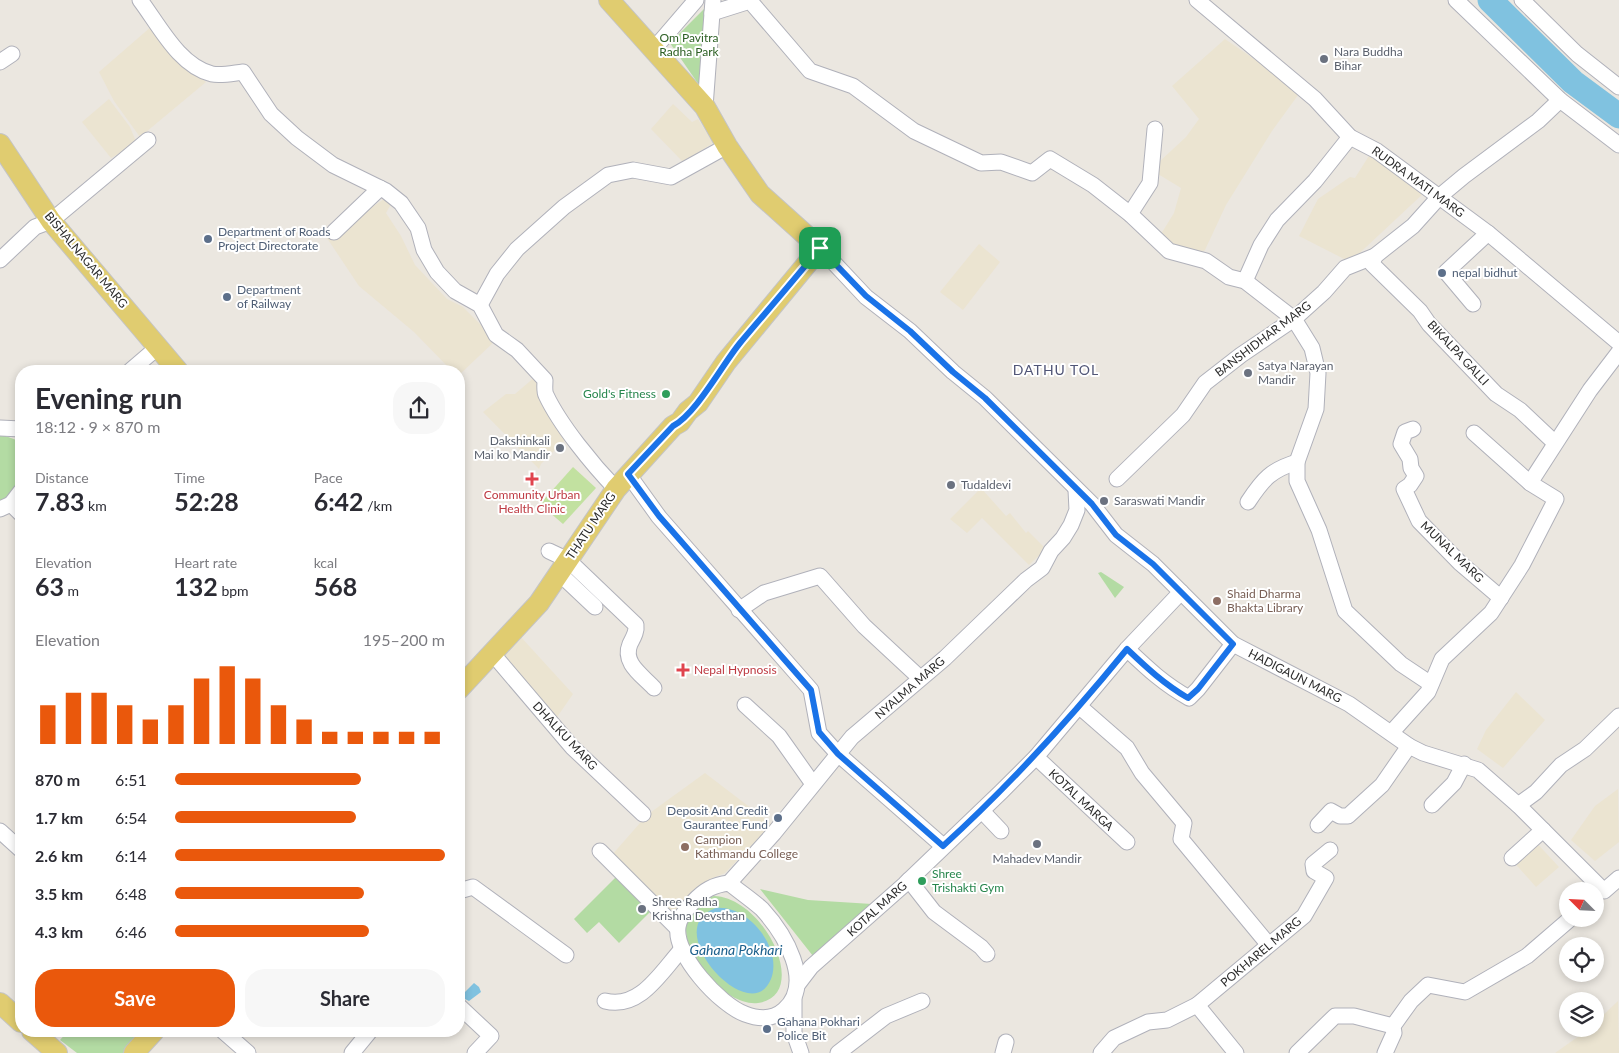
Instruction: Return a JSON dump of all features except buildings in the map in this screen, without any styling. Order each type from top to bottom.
[{"type":"main road","points":[[609,0],[704,107],[727,146],[760,194],[820,248]]},
{"type":"main road","name":"BISHALNAGAR MARG","points":[[0,144],[51,221],[173,365]]},
{"type":"main road","name":"THATU MARG","points":[[465,682],[538,603],[622,482],[673,426],[680,422],[688,411],[698,403],[741,342],[772,309],[820,248]]},
{"type":"main road","points":[[0,1003],[15,1017]]},
{"type":"main road","points":[[38,1037],[51,1051]]},
{"type":"main road","points":[[134,1053],[149,1037]]},
{"type":"street","points":[[140,0],[165,35],[193,65],[213,74],[243,72],[272,114],[297,138],[332,165],[380,188],[401,203],[418,228],[424,250],[437,272],[455,291],[480,305],[496,335],[517,350],[545,380],[545,393],[592,463],[622,482],[659,516],[811,690],[819,732],[838,754],[943,846]]},
{"type":"street","points":[[654,49],[696,0]]},
{"type":"street","points":[[704,107],[713,7],[751,0],[810,71],[854,86],[914,131],[981,163],[1001,162],[1032,173],[1050,159],[1093,185],[1130,214],[1169,251],[1206,261],[1229,277],[1245,281],[1294,319],[1312,348],[1318,373],[1316,410],[1298,462],[1297,481],[1319,530],[1345,611],[1400,664],[1431,684]]},
{"type":"street","name":"RUDRA MATI MARG","points":[[1197,0],[1314,99],[1350,137],[1377,151],[1440,196],[1488,233],[1619,343]]},
{"type":"street","points":[[1456,0],[1560,100],[1619,145]]},
{"type":"street","points":[[1522,0],[1577,54],[1619,87]]},
{"type":"street","name":"BANSHIDHAR MARG","points":[[1116,479],[1183,415],[1205,383],[1241,355],[1294,319],[1324,292],[1345,268],[1375,256],[1413,226],[1440,196],[1538,122],[1560,100]]},
{"type":"street","points":[[1130,214],[1150,184],[1155,129]]},
{"type":"street","points":[[1245,281],[1261,245],[1277,220],[1315,181],[1350,137]]},
{"type":"street","points":[[0,260],[35,227],[51,221],[148,140]]},
{"type":"street","points":[[480,305],[497,274],[517,249],[564,207],[608,175],[633,170],[672,176],[727,146]]},
{"type":"street","points":[[334,232],[380,188]]},
{"type":"street","points":[[1473,304],[1446,272],[1488,233]]},
{"type":"street","name":"HADIGAUN MARG","points":[[820,248],[866,296],[910,331],[953,372],[985,398],[1092,504],[1116,535],[1153,564],[1233,644],[1349,704],[1409,746],[1423,753],[1464,764],[1478,770],[1543,830],[1589,882]]},
{"type":"street","name":"BIKALPA GALLI","points":[[1375,256],[1372,264],[1420,311],[1429,324],[1496,394],[1520,410],[1556,443]]},
{"type":"street","points":[[137,365],[158,347]]},
{"type":"street","points":[[1530,483],[1619,352]]},
{"type":"street","points":[[0,428],[15,429]]},
{"type":"street","name":"MUNAL MARG","points":[[1413,429],[1406,432],[1401,444],[1410,459],[1411,468],[1416,476],[1410,485],[1404,488],[1419,521],[1460,563],[1500,598]]},
{"type":"street","points":[[1390,733],[1428,692],[1442,659],[1491,613],[1522,565],[1556,499],[1530,483],[1474,432]]},
{"type":"street","points":[[1248,502],[1257,488],[1276,469],[1298,462]]},
{"type":"street","name":"NYALMA MARG","points":[[729,883],[774,833],[852,737],[945,658],[1026,580],[1042,568],[1051,551],[1063,538],[1071,525],[1077,510],[1076,490]]},
{"type":"street","points":[[550,551],[595,607]]},
{"type":"street","points":[[563,567],[636,625],[636,631],[627,652],[628,658],[654,688]]},
{"type":"street","points":[[740,610],[764,593],[820,576],[864,626],[920,678]]},
{"type":"street","name":"KOTAL MARG","points":[[796,991],[811,967],[909,880],[1036,757],[1127,649],[1181,592]]},
{"type":"street","points":[[1127,649],[1158,679],[1188,698],[1198,689],[1233,644]]},
{"type":"street","name":"DHALKU MARG","points":[[492,653],[572,747],[643,814]]},
{"type":"street","points":[[745,705],[779,736],[813,784]]},
{"type":"street","points":[[1080,706],[1127,748],[1142,773],[1184,823],[1181,839],[1268,944]]},
{"type":"street","points":[[1518,805],[1536,792],[1562,765],[1585,750],[1619,716]]},
{"type":"street","points":[[1318,825],[1331,811],[1340,816],[1348,816],[1382,785],[1409,746]]},
{"type":"street","name":"KOTAL MARGA","points":[[1036,757],[1127,842]]},
{"type":"street","points":[[1432,805],[1454,783],[1464,764]]},
{"type":"street","points":[[982,811],[1001,831]]},
{"type":"street","points":[[1512,858],[1543,830]]},
{"type":"street","points":[[0,831],[15,845]]},
{"type":"street","name":"POKHAREL MARG","points":[[1101,1053],[1114,1038],[1148,1022],[1167,1020],[1197,1005],[1304,916],[1326,878],[1314,871],[1313,864],[1330,850]]},
{"type":"street","points":[[600,851],[677,928],[682,949],[710,988],[739,1012],[750,1016],[771,1018],[786,1008],[796,991]]},
{"type":"street","name":"HADIGAUN MARG","points":[[1604,891],[1619,878]]},
{"type":"street","points":[[909,880],[934,912],[981,947],[987,954]]},
{"type":"street","points":[[677,928],[682,916],[700,894],[714,885],[729,883],[762,909],[779,932],[790,952],[796,970],[794,1033],[797,1051]]},
{"type":"street","points":[[465,889],[473,887],[566,955]]},
{"type":"street","points":[[1385,1053],[1394,1033],[1393,1026],[1412,1001],[1428,985],[1465,992],[1527,956],[1560,928]]},
{"type":"street","points":[[605,1001],[616,1004],[628,1002],[639,996],[682,949]]},
{"type":"street","points":[[838,1053],[866,1029],[886,1016],[922,1001]]},
{"type":"street","points":[[1197,1005],[1236,1053]]},
{"type":"street","points":[[465,1012],[491,1036],[474,1053]]},
{"type":"street","points":[[1297,1053],[1335,1016],[1354,1016],[1393,1026]]},
{"type":"street","points":[[230,1037],[248,1053]]},
{"type":"street","points":[[352,1053],[365,1037]]},
{"type":"shaded area","points":[[152,26],[186,66],[206,82],[140,137],[114,101],[99,72]]},
{"type":"shaded area","points":[[1225,39],[1301,91],[1272,131],[1226,205],[1205,250],[1195,258],[1172,250],[1161,234],[1174,213],[1181,188],[1153,171],[1159,162],[1186,137],[1199,119],[1172,86]]},
{"type":"shaded area","points":[[109,99],[130,127],[137,144],[111,158],[82,122]]},
{"type":"shaded area","points":[[673,104],[692,122],[698,119],[713,143],[683,162],[651,129]]},
{"type":"shaded area","points":[[1372,151],[1426,191],[1350,262],[1299,236],[1318,199],[1350,177],[1355,178]]},
{"type":"shaded area","points":[[384,199],[391,204],[386,213],[401,236],[415,265],[447,299],[463,307],[496,340],[465,369],[465,365],[446,365],[414,332],[359,286],[327,238]]},
{"type":"shaded area","points":[[979,244],[1000,262],[963,310],[940,292]]},
{"type":"shaded area","points":[[536,376],[570,435],[541,464],[539,469],[483,412],[506,394],[515,394]]},
{"type":"shaded area","points":[[981,488],[1006,516],[1010,513],[1026,533],[1028,531],[1046,549],[1029,565],[982,518],[967,533],[950,519]]},
{"type":"shaded area","points":[[520,636],[573,694],[553,723],[502,663],[504,654]]},
{"type":"shaded area","points":[[1516,692],[1545,720],[1503,768],[1477,749],[1486,730]]},
{"type":"shaded area","name":"Campion Kathmandu College","points":[[705,773],[772,824],[725,873],[708,880],[671,917],[604,864],[647,815]]},
{"type":"shaded area","points":[[1618,789],[1619,842],[1595,861],[1571,840],[1595,806]]},
{"type":"shaded area","points":[[1532,838],[1559,867],[1536,887],[1510,858]]},
{"type":"shaded area","points":[[1618,1001],[1619,1053],[1555,1053],[1578,1037],[1604,1037],[1604,1014]]},
{"type":"green space","name":"Om Pavitra Radha Park","points":[[709,4],[699,85],[670,43]]},
{"type":"green space","points":[[0,434],[15,440],[15,491],[0,503]]},
{"type":"green space","points":[[573,467],[596,488],[563,524],[540,504]]},
{"type":"green space","points":[[1101,572],[1124,587],[1115,598],[1098,573]]},
{"type":"green space","points":[[616,877],[650,912],[619,943],[599,922],[587,933],[574,919]]},
{"type":"green space","points":[[760,889],[808,900],[872,904],[813,956]]},
{"type":"green space","name":"Gahana Pokhari","points":[[714,896],[733,901],[750,913],[765,929],[775,948],[781,967],[781,984],[773,996],[758,1003],[743,1001],[728,994],[713,982],[700,966],[691,950],[686,933],[688,917],[698,905]]},
{"type":"green space","points":[[63,1037],[139,1037],[124,1053],[77,1053],[60,1040]]},
{"type":"water","name":"Gahana Pokhari","points":[[716,908],[740,913],[751,921],[767,942],[772,954],[773,967],[771,979],[760,992],[745,993],[729,984],[714,970],[702,953],[697,934],[701,919]]},
{"type":"water","points":[[474,983],[481,992],[469,1001],[465,999],[465,992]]},
{"type":"waterway","points":[[1490,0],[1573,82],[1619,116]]},
{"type":"place","name":"Nara Buddha Bihar","points":[[1324,59]]},
{"type":"place","name":"Department of Roads Project Directorate","points":[[208,239]]},
{"type":"place","name":"nepal bidhut","points":[[1442,273]]},
{"type":"place","name":"Department of Railway","points":[[227,297]]},
{"type":"place","name":"Satya Narayan Mandir","points":[[1248,373]]},
{"type":"place","name":"Gold's Fitness","points":[[666,394]]},
{"type":"place","name":"Dakshinkali Mai ko Mandir","points":[[560,448]]},
{"type":"place","name":"Community Urban Health Clinic","points":[[532,479]]},
{"type":"place","name":"Tudaldevi","points":[[951,485]]},
{"type":"place","name":"Saraswati Mandir","points":[[1104,501]]},
{"type":"place","name":"Shaid Dharma Bhakta Library","points":[[1217,601]]},
{"type":"place","name":"Nepal Hypnosis","points":[[683,670]]},
{"type":"place","name":"Deposit And Credit Gaurantee Fund","points":[[778,818]]},
{"type":"place","name":"Mahadev Mandir","points":[[1037,844]]},
{"type":"place","name":"Campion Kathmandu College","points":[[685,847]]},
{"type":"place","name":"Shree Trishakti Gym","points":[[922,881]]},
{"type":"place","name":"Shree Radha Krishna Devsthan","points":[[642,909]]},
{"type":"place","name":"Gahana Pokhari Police Bit","points":[[767,1029]]},
{"type":"district","name":"DATHU TOL","points":[[1056,370]]},
{"type":"route","points":[[820,248],[866,296],[910,331],[953,372],[985,398],[1043,458],[1092,504],[1116,535],[1153,564],[1233,644],[1198,689],[1188,698],[1158,679],[1127,649],[1036,757],[982,811],[943,846],[838,754],[819,732],[811,690],[659,516],[628,474],[673,426],[680,422],[688,411],[698,403],[741,342],[772,309],[820,248]]}]
